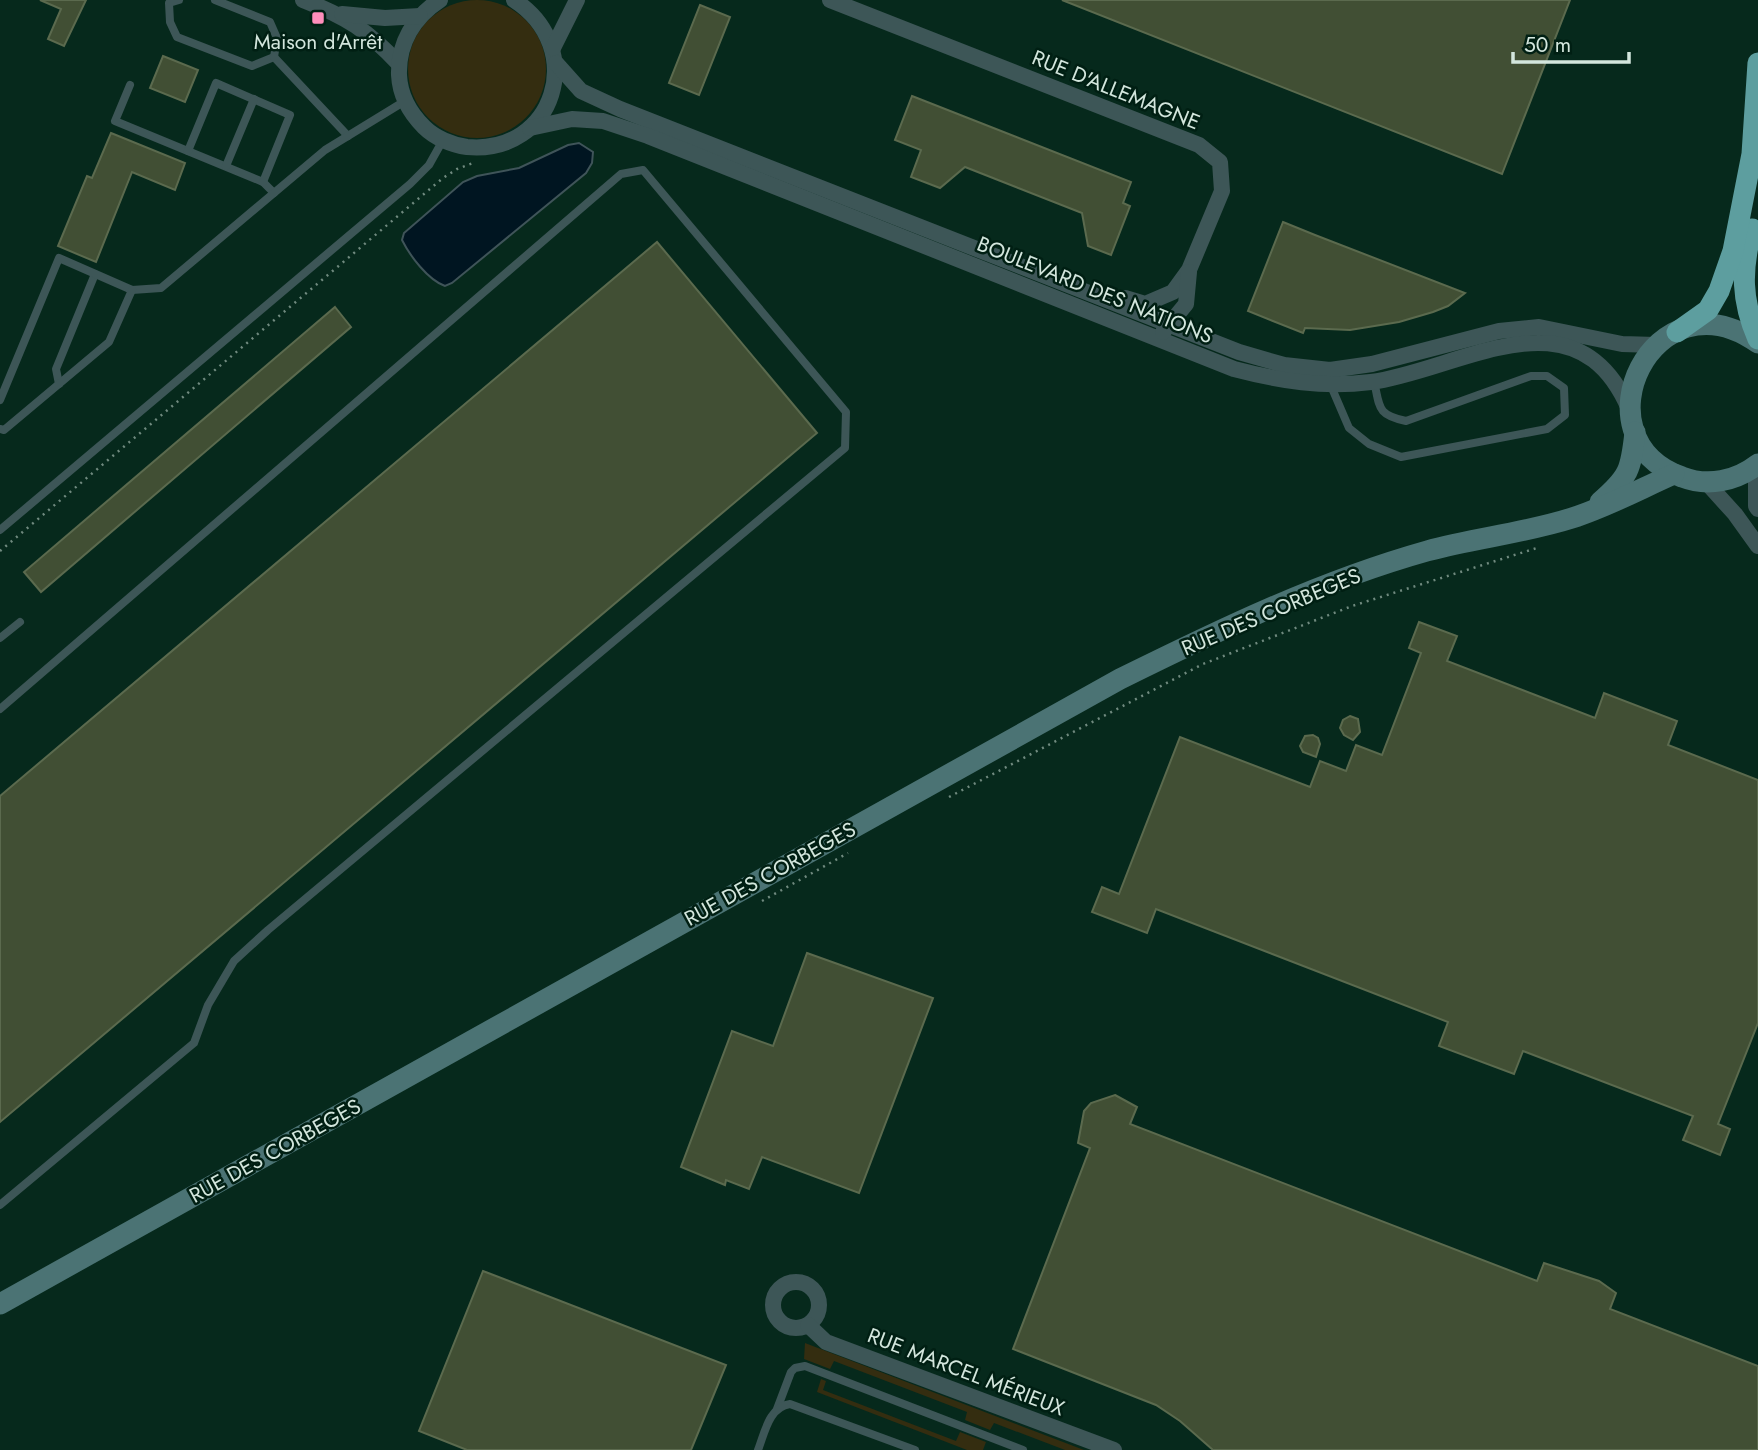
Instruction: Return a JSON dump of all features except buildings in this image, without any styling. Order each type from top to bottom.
[{"type":"highway","points":[[1676,332],[1708,310],[1719,291],[1733,251],[1752,155],[1758,63]]},
{"type":"highway","points":[[1758,199],[1743,285],[1747,314],[1758,341]]},
{"type":"street","points":[[303,0],[340,14],[377,40],[399,64]]},
{"type":"street","points":[[440,0],[419,16],[405,38],[399,64],[400,83],[405,101],[421,124],[443,140],[460,146],[479,148],[514,139],[530,128],[545,109],[554,87],[554,55],[577,0]]},
{"type":"street","name":"BOULEVARD DES NATIONS","points":[[514,0],[544,27],[554,55],[581,91],[620,109],[1239,352],[1284,365],[1330,370],[1372,365],[1499,331],[1539,327],[1622,344],[1656,345]]},
{"type":"street","name":"RUE D'ALLEMAGNE","points":[[830,0],[1199,145],[1220,162],[1222,191],[1189,270],[1173,292],[1145,304],[1008,261]]},
{"type":"street","name":"RUE D'ALLEMAGNE","points":[[855,0],[886,22]]},
{"type":"street","points":[[340,14],[385,18],[419,16]]},
{"type":"street","name":"BOULEVARD DES NATIONS","points":[[530,128],[572,119],[603,121],[648,136],[1234,369],[1280,381],[1331,386],[1374,382],[1502,345],[1536,342],[1576,350],[1600,366],[1620,388],[1633,423]]},
{"type":"street","name":"RUE D'ALLEMAGNE","points":[[1170,325],[1186,304],[1189,270]]},
{"type":"street","points":[[1032,288],[1077,299],[1163,333],[1170,325]]},
{"type":"street","points":[[1656,345],[1676,332],[1694,326],[1712,325],[1730,328],[1758,341]]},
{"type":"street","name":"RUE DES CORBEGES","points":[[1571,519],[1598,503],[1620,485],[1630,467],[1633,423],[1630,394],[1644,359],[1656,345]]},
{"type":"street","points":[[1633,423],[1645,450],[1658,464],[1674,474],[1706,482],[1724,481],[1742,475],[1757,465]]},
{"type":"street","points":[[1757,465],[1758,509]]},
{"type":"street","name":"RUE DES CORBEGES","points":[[0,1304],[1107,686],[1190,644],[1331,584],[1427,551],[1571,519],[1620,500],[1674,474]]},
{"type":"street","points":[[1706,482],[1758,545]]},
{"type":"street","name":"RUE MARCEL MÉRIEUX","points":[[808,1325],[826,1342],[1114,1450]]},
{"type":"lane","points":[[179,0],[166,1],[170,22],[177,37],[252,66],[274,57]]},
{"type":"lane","points":[[215,0],[270,22],[277,38],[274,57]]},
{"type":"lane","points":[[274,57],[348,136]]},
{"type":"lane","points":[[188,151],[216,83],[290,115],[263,182]]},
{"type":"lane","points":[[130,85],[115,121],[263,182],[274,193]]},
{"type":"lane","points":[[226,166],[254,100]]},
{"type":"lane","points":[[0,400],[59,258],[132,290],[161,288],[326,150],[405,101]]},
{"type":"lane","points":[[0,530],[410,184],[429,165],[443,140]]},
{"type":"lane","points":[[0,709],[621,174],[643,170],[846,412],[845,447],[268,930],[234,961],[208,1005],[194,1043],[0,1205]]},
{"type":"lane","points":[[59,384],[56,369],[95,274]]},
{"type":"lane","points":[[0,429],[4,430],[109,342],[132,290]]},
{"type":"lane","points":[[1331,386],[1349,428],[1369,444],[1401,457],[1547,429],[1565,415],[1564,388],[1547,376],[1531,376],[1406,421],[1389,418],[1381,408],[1372,365]]},
{"type":"lane","points":[[0,638],[19,622]]},
{"type":"lane","points":[[758,1450],[791,1372],[795,1368],[805,1366],[1023,1450]]},
{"type":"lane","points":[[777,1409],[790,1404],[799,1406],[915,1450]]},
{"type":"path","points":[[939,802],[1203,664],[1352,606],[1546,545]]},
{"type":"path","points":[[760,903],[855,850]]},
{"type":"shaded area","points":[[477,0],[504,5],[526,20],[541,42],[546,69],[541,96],[526,118],[504,133],[477,138],[450,133],[428,118],[413,96],[408,69],[413,42],[428,20],[450,5]]},
{"type":"shaded area","points":[[805,1343],[1084,1450],[1065,1450],[994,1423],[990,1430],[965,1420],[967,1412],[834,1361],[830,1369],[804,1359]]},
{"type":"shaded area","points":[[821,1379],[826,1381],[823,1390],[956,1441],[960,1432],[986,1442],[983,1450],[967,1450],[817,1392]]},
{"type":"water","points":[[579,143],[593,152],[592,163],[586,173],[452,283],[445,286],[432,279],[405,246],[402,240],[404,233],[463,182],[477,176],[519,168],[568,145]]},
{"type":"place","name":"Maison d'Arrêt","points":[[318,18]]}]
